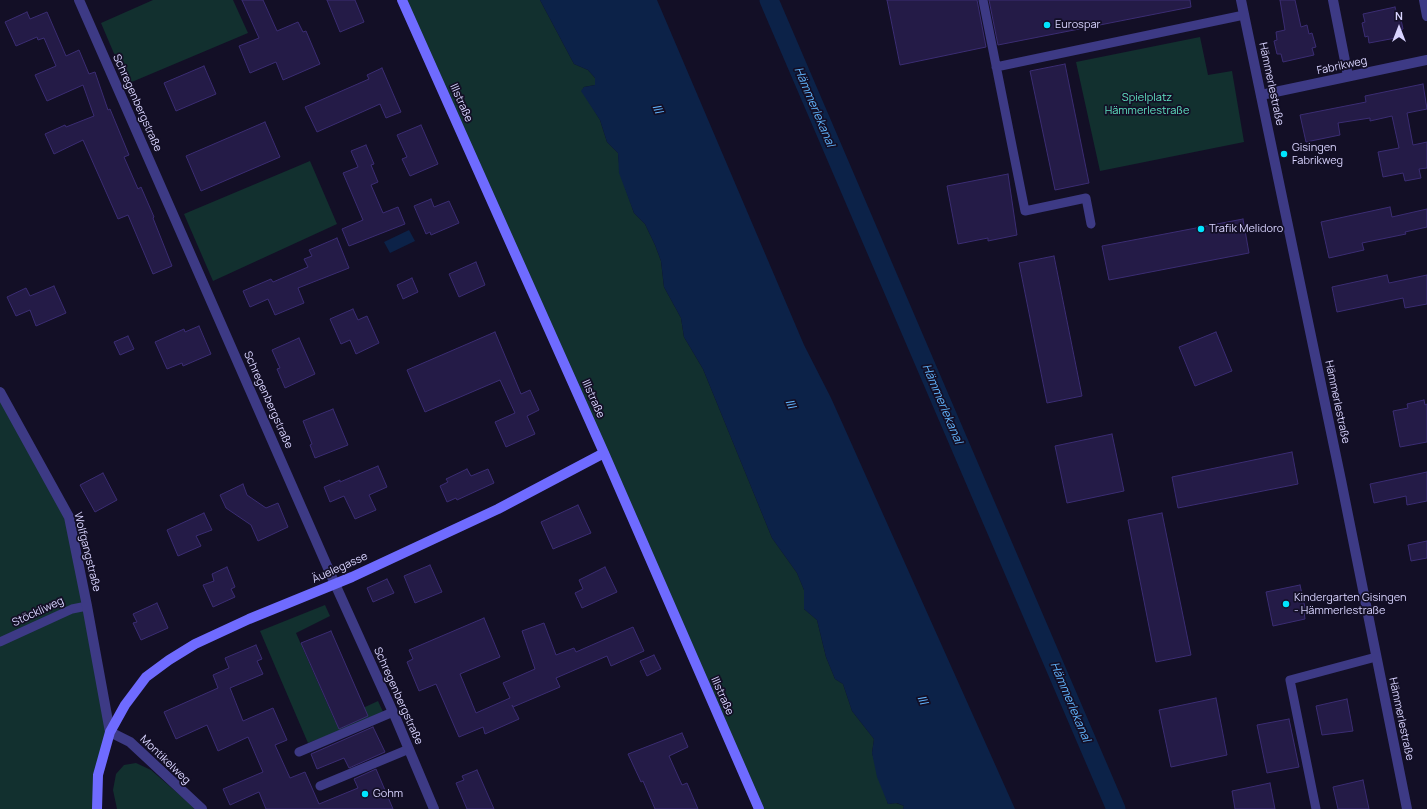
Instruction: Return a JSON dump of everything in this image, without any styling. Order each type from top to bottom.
[{"type":"main road","name":"Illstraße","points":[[402,0],[604,453],[758,809]]},
{"type":"main road","name":"Äuelegasse","points":[[97,809],[98,774],[110,732],[125,705],[146,677],[169,660],[195,644],[335,584],[498,509],[604,453]]},
{"type":"street","name":"Schregenbergstraße","points":[[79,0],[335,584],[393,712],[434,809]]},
{"type":"street","name":"Hämmerlestraße","points":[[1241,0],[1407,809]]},
{"type":"street","points":[[1333,0],[1348,76]]},
{"type":"street","points":[[1424,0],[1427,16]]},
{"type":"street","name":"Fabrikweg","points":[[1261,95],[1427,60]]},
{"type":"street","name":"Wolfgangstraße","points":[[0,392],[69,517],[110,732]]},
{"type":"street","name":"Montikelweg","points":[[110,732],[130,742],[202,809]]},
{"type":"lane","points":[[983,0],[1025,211],[1086,198],[1091,224]]},
{"type":"lane","points":[[996,67],[1244,15]]},
{"type":"lane","name":"Stöckliweg","points":[[0,642],[72,609],[87,606]]},
{"type":"lane","points":[[1316,809],[1290,680],[1376,657]]},
{"type":"lane","points":[[299,752],[393,712]]},
{"type":"lane","points":[[320,786],[408,749]]},
{"type":"green space","points":[[153,0],[233,0],[248,33],[127,84],[101,23]]},
{"type":"green space","points":[[402,0],[540,0],[574,64],[588,70],[595,78],[595,85],[584,87],[582,91],[600,120],[607,142],[618,153],[620,173],[634,213],[645,224],[655,245],[661,261],[664,287],[681,318],[684,337],[703,369],[772,538],[797,573],[804,590],[804,609],[817,620],[826,657],[835,679],[843,684],[852,711],[874,739],[872,753],[888,804],[896,803],[904,806],[903,809],[759,809]]},
{"type":"green space","name":"Spielplatz Hämmerlestraße","points":[[1200,37],[1208,75],[1232,71],[1244,142],[1100,171],[1076,62]]},
{"type":"green space","points":[[310,161],[337,224],[213,281],[184,214]]},
{"type":"green space","points":[[0,392],[69,517],[110,732],[97,809],[0,809]]},
{"type":"green space","points":[[325,605],[330,616],[296,633],[335,721],[378,701],[384,714],[308,743],[260,631]]},
{"type":"green space","points":[[136,763],[151,770],[196,809],[117,809],[113,790],[116,774],[124,765]]},
{"type":"water","name":"Ill","points":[[540,0],[657,0],[804,345],[831,398],[1015,809],[903,809],[904,806],[897,803],[888,804],[877,777],[872,753],[874,739],[852,711],[843,684],[835,679],[826,657],[817,620],[804,609],[804,590],[797,573],[772,538],[703,369],[684,337],[681,318],[664,287],[661,261],[655,245],[645,224],[634,213],[619,173],[618,153],[607,142],[600,120],[581,91],[584,87],[595,85],[595,78],[588,70],[574,64]]},
{"type":"water","points":[[409,230],[415,241],[390,253],[384,242]]},
{"type":"building","points":[[242,0],[263,0],[277,31],[298,22],[303,32],[306,31],[320,64],[283,80],[276,62],[250,73],[239,46],[259,38]]},
{"type":"building","points":[[327,0],[355,0],[364,22],[340,32]]},
{"type":"building","points":[[887,0],[977,0],[986,47],[900,65]]},
{"type":"building","name":"Eurospar","points":[[989,0],[1190,0],[1191,7],[998,45]]},
{"type":"building","points":[[1280,0],[1295,0],[1301,27],[1307,25],[1309,34],[1312,33],[1316,47],[1312,48],[1314,55],[1283,62],[1281,54],[1277,54],[1274,41],[1277,40],[1276,32],[1285,30]]},
{"type":"building","points":[[1395,7],[1397,15],[1400,15],[1403,29],[1400,30],[1401,37],[1369,43],[1368,36],[1365,37],[1362,23],[1365,22],[1363,14]]},
{"type":"building","points":[[27,12],[30,19],[47,12],[66,56],[79,50],[89,74],[95,72],[108,110],[110,109],[129,155],[124,157],[138,189],[141,187],[172,266],[153,274],[128,215],[118,219],[83,140],[54,154],[45,134],[65,125],[66,127],[94,116],[83,85],[47,101],[35,75],[56,66],[44,38],[38,40],[37,37],[16,46],[5,22]]},
{"type":"building","points":[[1065,64],[1089,183],[1055,190],[1030,71]]},
{"type":"building","points":[[204,66],[216,94],[176,111],[164,83]]},
{"type":"building","points":[[382,68],[401,112],[386,118],[380,104],[317,132],[305,107],[369,79],[367,75]]},
{"type":"building","points":[[1423,84],[1427,109],[1407,113],[1413,145],[1427,142],[1427,168],[1419,169],[1421,178],[1405,181],[1403,173],[1383,177],[1378,152],[1399,148],[1392,116],[1370,121],[1370,118],[1338,123],[1340,135],[1306,142],[1300,115],[1366,102],[1365,96]]},
{"type":"building","points":[[265,122],[280,157],[201,191],[186,156]]},
{"type":"building","points":[[421,125],[438,164],[410,176],[402,159],[407,157],[397,135]]},
{"type":"building","points":[[366,145],[374,164],[371,165],[378,182],[371,185],[383,213],[398,207],[405,224],[349,246],[342,229],[363,220],[343,173],[358,167],[351,151]]},
{"type":"building","points":[[1008,174],[1017,235],[988,241],[988,238],[958,244],[947,186]]},
{"type":"building","points":[[431,199],[434,207],[449,201],[459,223],[431,235],[430,232],[426,234],[414,206]]},
{"type":"building","points":[[1390,207],[1392,217],[1427,209],[1427,227],[1405,232],[1406,234],[1362,243],[1364,250],[1329,258],[1321,222]]},
{"type":"building","points":[[1243,219],[1249,253],[1109,280],[1102,246]]},
{"type":"building","points":[[337,238],[349,268],[298,288],[304,303],[275,315],[268,299],[250,307],[243,291],[271,279],[273,282],[308,267],[304,259],[312,256],[309,250]]},
{"type":"building","points":[[1054,256],[1082,396],[1047,403],[1019,263]]},
{"type":"building","points":[[476,262],[485,285],[459,297],[449,274]]},
{"type":"building","points":[[1387,275],[1389,283],[1427,275],[1427,304],[1405,308],[1403,298],[1337,312],[1332,287]]},
{"type":"building","points":[[412,278],[418,292],[403,299],[397,285]]},
{"type":"building","points":[[54,286],[66,313],[36,326],[30,310],[16,316],[7,297],[26,288],[30,296]]},
{"type":"building","points":[[353,309],[358,320],[367,316],[379,343],[356,354],[350,340],[341,344],[330,319]]},
{"type":"building","points":[[199,326],[211,354],[183,366],[182,363],[167,369],[155,342],[184,329],[185,332]]},
{"type":"building","points":[[495,332],[521,394],[530,390],[539,410],[527,416],[535,434],[506,447],[495,422],[515,413],[500,380],[425,412],[407,370]]},
{"type":"building","points":[[1216,332],[1232,371],[1195,386],[1179,347]]},
{"type":"building","points":[[128,336],[134,349],[120,355],[114,342]]},
{"type":"building","points":[[299,338],[315,374],[285,388],[277,369],[280,368],[272,350]]},
{"type":"building","points":[[1424,400],[1425,405],[1427,404],[1427,442],[1400,447],[1393,411],[1408,408],[1407,404]]},
{"type":"building","points":[[333,409],[348,445],[315,458],[310,445],[312,444],[303,421]]},
{"type":"building","points":[[1112,434],[1124,491],[1067,503],[1055,446]]},
{"type":"building","points":[[1292,452],[1298,484],[1178,508],[1172,477]]},
{"type":"building","points":[[378,466],[387,487],[369,495],[376,510],[355,519],[344,496],[330,502],[324,487]]},
{"type":"building","points":[[467,469],[471,476],[488,469],[494,483],[457,500],[456,498],[447,502],[440,486],[448,482],[446,479]]},
{"type":"building","points":[[1427,472],[1427,501],[1407,505],[1406,496],[1374,503],[1370,484]]},
{"type":"building","points":[[103,473],[117,500],[95,512],[80,485]]},
{"type":"building","points":[[243,484],[247,495],[266,508],[278,503],[288,527],[258,541],[251,525],[226,508],[220,495]]},
{"type":"building","points":[[578,505],[591,533],[553,549],[541,522]]},
{"type":"building","points":[[204,513],[212,530],[196,536],[201,546],[178,556],[167,530]]},
{"type":"building","points":[[1162,513],[1191,655],[1156,662],[1128,520]]},
{"type":"building","points":[[1427,541],[1427,558],[1411,561],[1408,545]]},
{"type":"building","points":[[430,565],[442,592],[415,603],[404,576]]},
{"type":"building","points":[[227,567],[235,587],[231,589],[235,597],[213,607],[203,585],[214,581],[212,574]]},
{"type":"building","points":[[605,567],[617,592],[582,608],[575,593],[583,589],[579,580]]},
{"type":"building","points":[[387,579],[394,593],[373,602],[367,588]]},
{"type":"building","name":"Kindergarten Gisingen - Hämmerlestraße","points":[[1300,585],[1306,612],[1304,612],[1305,619],[1273,626],[1266,592]]},
{"type":"building","points":[[157,603],[168,628],[141,640],[133,623],[137,622],[133,614]]},
{"type":"building","points":[[484,618],[500,657],[460,674],[476,713],[510,698],[503,683],[535,669],[522,631],[544,623],[556,655],[574,648],[576,652],[633,627],[644,651],[611,666],[607,656],[556,678],[560,687],[513,707],[519,719],[485,734],[483,727],[459,737],[436,684],[419,691],[407,662],[413,659],[409,650]]},
{"type":"building","points":[[331,631],[368,716],[339,729],[301,643]]},
{"type":"building","points":[[256,645],[262,659],[257,661],[263,674],[230,688],[243,721],[273,708],[287,740],[275,745],[290,778],[305,772],[319,804],[358,788],[354,779],[376,769],[393,809],[266,809],[259,792],[230,805],[223,789],[263,772],[248,737],[218,751],[207,725],[176,739],[164,712],[218,688],[213,675],[229,668],[225,658]]},
{"type":"building","points":[[654,655],[661,669],[647,676],[640,661]]},
{"type":"building","points":[[1216,698],[1227,755],[1171,767],[1159,710]]},
{"type":"building","points":[[1347,699],[1353,731],[1322,735],[1316,706]]},
{"type":"building","points":[[1289,719],[1299,767],[1267,773],[1257,725]]},
{"type":"building","points":[[373,727],[385,752],[349,768],[344,758],[317,769],[311,754]]},
{"type":"building","points":[[682,733],[688,747],[669,756],[682,785],[687,783],[698,809],[655,809],[643,781],[641,782],[628,754]]},
{"type":"building","points":[[477,770],[494,809],[467,809],[456,783],[464,780],[462,776]]},
{"type":"building","points":[[1363,780],[1369,809],[1338,809],[1333,787]]},
{"type":"building","points":[[1270,783],[1275,809],[1235,809],[1232,791]]},
{"type":"waterway","name":"Hämmerlekanal","points":[[769,0],[1116,809]]},
{"type":"place","name":"Eurospar","points":[[1047,25]]},
{"type":"place","name":"Gisingen Fabrikweg","points":[[1284,154]]},
{"type":"place","name":"Trafik Melidoro","points":[[1201,229]]},
{"type":"place","name":"Kindergarten Gisingen - Hämmerlestraße","points":[[1286,604]]},
{"type":"place","name":"Gohm","points":[[365,794]]}]
